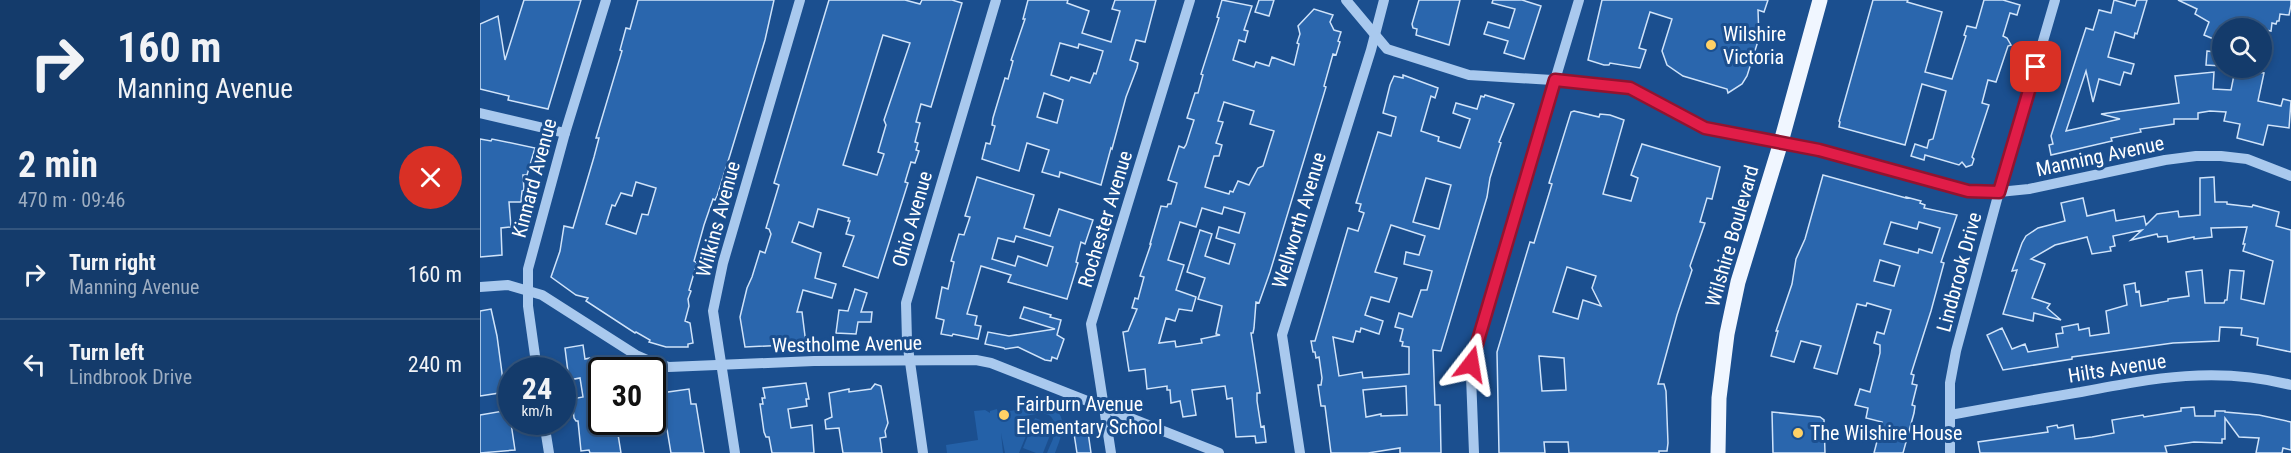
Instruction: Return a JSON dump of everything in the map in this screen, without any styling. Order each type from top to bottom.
[{"type":"main road","name":"Wilshire Boulevard","points":[[1718,453],[1718,404],[1727,334],[1738,282],[1781,142],[1820,0]]},
{"type":"street","name":"Kinnard Avenue","points":[[535,357],[527,289],[528,269],[565,133],[606,0]]},
{"type":"street","name":"Wilkins Avenue","points":[[735,453],[713,311],[723,264],[800,0]]},
{"type":"street","name":"Ohio Avenue","points":[[923,453],[909,360],[905,320],[906,303],[996,0]]},
{"type":"street","name":"Rochester Avenue","points":[[1111,453],[1091,324],[1190,0]]},
{"type":"street","name":"Manning Avenue","points":[[1346,0],[1387,49],[1455,72],[1630,88],[1705,128],[1781,142],[1968,191],[1999,192],[2028,189],[2165,160],[2196,156],[2247,159],[2291,176]]},
{"type":"street","name":"Wellworth Avenue","points":[[1300,453],[1282,335],[1384,0]]},
{"type":"street","points":[[1474,453],[1471,375],[1473,353],[1579,0]]},
{"type":"street","name":"Lindbrook Drive","points":[[1950,453],[1950,383],[1956,351],[2055,0]]},
{"type":"street","points":[[480,113],[565,133]]},
{"type":"street","name":"Westholme Avenue","points":[[480,287],[507,285],[542,295],[652,362],[669,367],[909,360],[976,360],[992,363],[1219,453]]},
{"type":"street","name":"Hilts Avenue","points":[[1950,415],[2166,376],[2205,374],[2249,377],[2291,385]]},
{"type":"street","points":[[546,435],[549,453]]},
{"type":"shaded area","points":[[1046,405],[1059,413],[1062,419],[1062,432],[1055,453],[1047,453],[1055,433],[1055,424],[1049,415],[1042,413],[1019,417],[1030,426],[1019,453],[1005,453],[1001,433],[1003,453],[947,453],[946,445],[978,440],[974,411],[985,410],[990,413],[997,409],[999,418],[1010,411]]},
{"type":"shaded area","points":[[1035,418],[1054,425],[1043,453],[1023,448]]},
{"type":"building","points":[[524,0],[581,0],[548,109],[508,100],[509,96],[480,89],[480,24],[498,16],[505,60]]},
{"type":"building","points":[[638,0],[774,0],[765,40],[730,155],[717,196],[715,200],[713,199],[704,225],[694,261],[697,263],[689,290],[691,291],[685,321],[690,323],[693,343],[688,344],[688,347],[666,347],[649,342],[650,340],[635,333],[586,301],[588,298],[576,295],[551,277],[560,251],[564,226],[573,228],[594,157],[599,138],[596,138],[622,51],[620,50],[626,28],[630,29]],"holes":[[[636,182],[656,188],[648,215],[642,214],[636,234],[606,224],[612,205],[615,206],[621,193],[632,196]]]},
{"type":"building","points":[[829,0],[905,0],[920,4],[922,0],[952,0],[962,3],[931,107],[921,104],[916,122],[920,123],[915,142],[918,143],[916,150],[919,151],[915,163],[911,162],[905,182],[908,183],[878,278],[843,266],[854,236],[846,234],[849,218],[818,209],[813,227],[799,222],[792,242],[821,253],[815,278],[836,284],[832,298],[803,290],[797,312],[802,312],[806,344],[745,347],[740,317],[760,251],[765,253],[771,234],[766,228],[779,185],[774,183]],"holes":[[[883,35],[910,43],[884,120],[886,125],[878,152],[884,154],[877,175],[843,165]]]},
{"type":"building","points":[[1028,0],[1068,0],[1067,3],[1089,11],[1082,33],[1111,42],[1120,11],[1112,9],[1115,0],[1156,0],[1145,42],[1136,40],[1130,60],[1138,63],[1137,68],[1126,97],[1101,185],[1060,172],[1059,177],[1042,172],[1049,150],[1027,143],[1019,171],[982,159],[986,143],[990,144],[995,126],[992,125],[993,118],[1005,78],[1008,79],[1013,61],[1011,60],[1025,19],[1023,19]],"holes":[[[1060,43],[1078,48],[1079,44],[1103,51],[1096,74],[1094,73],[1090,83],[1071,77],[1069,81],[1051,75]],[[1044,93],[1063,100],[1057,123],[1037,117]]]},
{"type":"building","points":[[1222,0],[1252,6],[1244,30],[1248,31],[1245,42],[1239,40],[1233,60],[1254,67],[1256,62],[1269,66],[1272,57],[1294,65],[1299,44],[1297,43],[1300,34],[1298,26],[1314,9],[1333,15],[1330,22],[1334,30],[1341,32],[1338,41],[1340,42],[1336,55],[1333,54],[1324,86],[1326,87],[1270,272],[1259,303],[1256,302],[1254,328],[1251,333],[1260,393],[1257,393],[1257,401],[1266,442],[1256,443],[1255,436],[1236,437],[1232,398],[1227,399],[1225,386],[1192,390],[1196,415],[1183,417],[1180,401],[1171,403],[1170,390],[1167,390],[1167,386],[1147,389],[1145,369],[1129,371],[1123,332],[1128,331],[1137,309],[1132,308],[1135,298],[1138,299],[1144,277],[1140,276],[1161,206],[1167,207],[1171,204],[1177,183],[1168,180],[1179,146],[1184,148],[1186,145],[1194,120],[1187,118],[1195,93],[1198,93],[1203,75],[1201,74],[1219,18],[1217,17]],"holes":[[[1224,102],[1254,111],[1250,124],[1274,131],[1263,166],[1258,168],[1249,185],[1238,181],[1233,192],[1230,191],[1229,194],[1205,187],[1214,156],[1219,156],[1222,145],[1216,143],[1223,122],[1218,121]],[[1224,207],[1245,213],[1239,233],[1219,227],[1216,238],[1235,244],[1229,264],[1205,256],[1212,234],[1200,230],[1187,272],[1205,278],[1198,299],[1222,306],[1216,334],[1220,335],[1201,339],[1202,343],[1176,347],[1175,341],[1159,343],[1166,318],[1175,321],[1179,309],[1192,311],[1196,297],[1176,290],[1184,265],[1168,260],[1180,222],[1196,227],[1202,208],[1222,214]]]},
{"type":"building","points":[[1259,0],[1274,0],[1269,16],[1255,12]]},
{"type":"building","points":[[1419,0],[1460,0],[1449,45],[1416,35],[1417,29],[1413,28],[1412,24]]},
{"type":"building","points":[[1493,0],[1522,0],[1541,6],[1524,59],[1504,53],[1508,41],[1484,34],[1488,22],[1509,28],[1515,9],[1492,3]]},
{"type":"building","points":[[1602,0],[1768,0],[1764,12],[1758,10],[1759,38],[1747,76],[1742,84],[1728,93],[1727,89],[1683,76],[1667,65],[1662,51],[1672,19],[1650,12],[1639,48],[1646,50],[1640,68],[1610,63],[1604,65],[1588,60]]},
{"type":"building","points":[[1873,0],[1908,0],[1907,2],[1942,12],[1925,72],[1952,79],[1967,26],[1976,28],[1984,0],[2003,0],[2020,5],[2017,15],[2010,13],[2003,36],[2011,45],[2008,46],[1996,82],[1988,80],[1982,103],[1989,105],[1972,157],[1974,159],[1972,165],[1966,167],[1962,162],[1959,165],[1925,155],[1924,160],[1911,156],[1915,144],[1927,148],[1929,140],[1933,139],[1946,91],[1922,84],[1905,145],[1839,127]]},
{"type":"building","points":[[2114,0],[2135,6],[2137,0],[2147,0],[2137,34],[2135,33],[2134,38],[2115,32],[2108,57],[2134,64],[2131,74],[2124,72],[2120,85],[2099,79],[2093,102],[2086,71],[2066,131],[2120,119],[2101,114],[2179,103],[2175,76],[2212,72],[2213,89],[2231,90],[2233,78],[2263,78],[2258,101],[2281,106],[2283,99],[2291,101],[2289,128],[2268,125],[2263,145],[2237,138],[2240,124],[2224,121],[2226,112],[2210,111],[2198,113],[2198,119],[2174,119],[2174,124],[2140,129],[2141,132],[2111,138],[2112,141],[2051,155],[2049,145],[2053,144],[2051,136],[2086,28],[2093,30],[2099,10],[2111,13]]},
{"type":"building","points":[[2178,0],[2291,0],[2289,15],[2280,14],[2276,24],[2272,23],[2272,18],[2212,18],[2212,38],[2204,35],[2209,22],[2195,14],[2197,9]]},
{"type":"building","points":[[2207,51],[2212,52],[2212,65],[2206,65]]},
{"type":"building","points":[[1403,75],[1438,88],[1435,98],[1431,96],[1421,131],[1439,137],[1438,141],[1460,148],[1470,119],[1453,113],[1456,103],[1477,109],[1481,96],[1485,95],[1514,104],[1499,142],[1501,143],[1490,178],[1487,197],[1441,351],[1433,350],[1435,405],[1440,405],[1441,453],[1400,453],[1400,448],[1368,453],[1331,453],[1325,406],[1321,406],[1318,385],[1321,385],[1322,378],[1319,357],[1316,358],[1313,352],[1311,341],[1315,341],[1348,228],[1358,231],[1364,213],[1359,211],[1361,204],[1356,203],[1378,132],[1391,136],[1396,117],[1383,113],[1390,85],[1394,76],[1403,78]],"holes":[[[1426,178],[1451,185],[1439,229],[1413,222]],[[1391,225],[1425,236],[1419,255],[1406,252],[1404,264],[1432,271],[1427,290],[1421,290],[1412,317],[1399,313],[1395,327],[1403,329],[1400,341],[1403,342],[1402,346],[1409,347],[1409,374],[1363,378],[1362,372],[1339,376],[1333,337],[1353,342],[1356,331],[1360,332],[1361,328],[1379,334],[1383,321],[1365,315],[1371,297],[1389,302],[1397,278],[1375,272]],[[1406,386],[1407,415],[1381,416],[1381,414],[1366,417],[1363,390]]]},
{"type":"building","points":[[1571,112],[1599,117],[1600,114],[1610,115],[1624,120],[1603,194],[1631,201],[1638,178],[1631,175],[1642,144],[1720,167],[1712,199],[1707,198],[1700,222],[1705,223],[1690,266],[1692,270],[1658,384],[1664,384],[1666,391],[1667,451],[1659,451],[1659,453],[1569,453],[1568,442],[1544,442],[1545,453],[1499,453],[1497,352],[1530,242],[1534,243],[1552,184],[1549,183]],"holes":[[[1567,267],[1596,276],[1592,288],[1601,306],[1583,300],[1578,319],[1553,312]],[[1539,356],[1564,358],[1566,390],[1542,391]]]},
{"type":"building","points":[[480,139],[491,141],[492,139],[535,148],[527,175],[523,175],[524,190],[521,202],[509,202],[511,227],[501,228],[502,255],[480,257]]},
{"type":"building","points":[[1823,175],[1921,201],[1920,203],[1925,205],[1924,208],[1957,215],[1941,262],[1944,263],[1911,374],[1914,375],[1912,384],[1917,385],[1912,405],[1915,406],[1903,453],[1874,453],[1882,422],[1866,418],[1868,408],[1855,405],[1860,389],[1870,392],[1880,353],[1880,345],[1874,343],[1877,332],[1884,334],[1891,310],[1867,303],[1866,306],[1857,304],[1837,374],[1814,368],[1821,346],[1801,341],[1794,362],[1771,356],[1778,331],[1776,331],[1792,284],[1796,259],[1805,239]],"holes":[[[1891,222],[1917,229],[1919,222],[1940,228],[1932,253],[1919,249],[1918,253],[1884,244]],[[1880,260],[1900,266],[1894,286],[1874,281]]]},
{"type":"building","points":[[977,177],[1034,195],[1024,228],[1050,236],[1059,209],[1093,220],[1085,244],[1081,242],[1076,262],[1078,263],[1067,299],[1008,282],[1011,275],[981,266],[967,314],[977,316],[975,325],[981,326],[978,339],[941,334],[944,320],[936,318],[942,287],[948,289],[954,262],[951,261],[959,234],[964,235],[970,217],[965,216]],"holes":[[[1016,236],[1053,247],[1047,266],[1018,256],[1015,266],[992,259],[998,238],[1014,242]]]},
{"type":"building","points":[[2214,177],[2215,202],[2252,207],[2253,205],[2279,212],[2276,226],[2291,230],[2291,352],[2257,345],[2258,338],[2241,335],[2242,328],[2220,327],[2219,341],[2173,343],[2072,357],[2072,359],[2003,370],[1987,335],[2002,328],[2012,349],[2025,344],[2028,352],[2058,347],[2056,334],[2063,333],[2062,327],[2078,324],[2079,330],[2089,328],[2090,336],[2109,333],[2106,311],[2127,305],[2124,285],[2135,283],[2136,292],[2139,291],[2141,306],[2168,301],[2168,299],[2189,296],[2186,272],[2202,270],[2205,303],[2224,303],[2227,300],[2230,270],[2244,271],[2241,299],[2264,304],[2273,261],[2243,251],[2247,227],[2211,228],[2212,237],[2194,239],[2194,237],[2168,242],[2167,236],[2158,237],[2157,234],[2131,240],[2142,230],[2113,236],[2115,246],[2110,247],[2111,251],[2092,254],[2087,237],[2055,245],[2031,259],[2045,264],[2032,298],[2050,304],[2047,308],[2061,320],[2034,313],[2033,321],[2003,314],[2017,270],[2012,271],[2022,243],[2026,236],[2038,228],[2065,221],[2061,203],[2083,198],[2087,216],[2114,210],[2116,221],[2144,216],[2146,225],[2157,214],[2178,211],[2179,217],[2200,215],[2200,178]]},
{"type":"building","points":[[855,289],[867,293],[861,312],[872,312],[871,322],[858,322],[856,334],[836,333],[839,310],[848,311]]},
{"type":"building","points":[[1024,307],[1061,320],[1057,335],[1064,339],[1057,359],[1052,357],[1051,361],[1045,360],[1018,347],[1005,349],[985,344],[988,332],[1009,336],[1055,329],[1020,318]]},
{"type":"building","points":[[491,309],[500,357],[498,357],[498,393],[480,396],[480,311]]},
{"type":"building","points":[[583,345],[585,359],[588,358],[588,435],[618,435],[621,453],[581,451],[578,421],[576,421],[576,398],[583,397],[580,378],[576,379],[576,357],[566,357],[565,348]]},
{"type":"building","points":[[806,383],[809,399],[806,399],[807,406],[788,409],[791,428],[812,425],[814,453],[772,453],[769,437],[766,437],[764,432],[760,404],[763,404],[762,398],[765,398],[763,388]]},
{"type":"building","points":[[875,384],[881,386],[888,423],[885,431],[886,437],[880,438],[882,453],[843,453],[839,428],[826,429],[825,420],[832,417],[829,393],[849,389],[849,392],[871,389]]},
{"type":"building","points":[[689,389],[691,404],[696,404],[704,453],[671,453],[666,423],[666,392]]},
{"type":"building","points":[[2194,407],[2195,416],[2215,416],[2215,411],[2225,411],[2291,422],[2291,450],[2283,448],[2282,453],[2256,453],[2259,438],[2239,437],[2225,418],[2225,439],[2222,439],[2222,443],[2194,442],[2165,446],[2167,453],[1980,453],[1978,442],[2048,432],[2047,427],[2057,425],[2058,428],[2073,425],[2075,439],[2092,437],[2114,433],[2112,420],[2143,415],[2144,417]]},
{"type":"building","points":[[498,412],[498,435],[513,435],[515,450],[480,453],[480,415]]},
{"type":"building","name":"The Wilshire House","points":[[1772,412],[1820,417],[1824,420],[1825,453],[1773,453]]},
{"type":"building","points":[[1087,425],[1091,453],[1077,453],[1073,427]]},
{"type":"place","name":"Wilshire Victoria","points":[[1711,45]]},
{"type":"place","name":"Fairburn Avenue Elementary School","points":[[1004,415]]},
{"type":"place","name":"The Wilshire House","points":[[1798,433]]},
{"type":"route","points":[[1471,364],[1555,80],[1601,83],[1630,88],[1705,128],[1819,150],[1968,191],[1999,192],[2036,67]]}]
